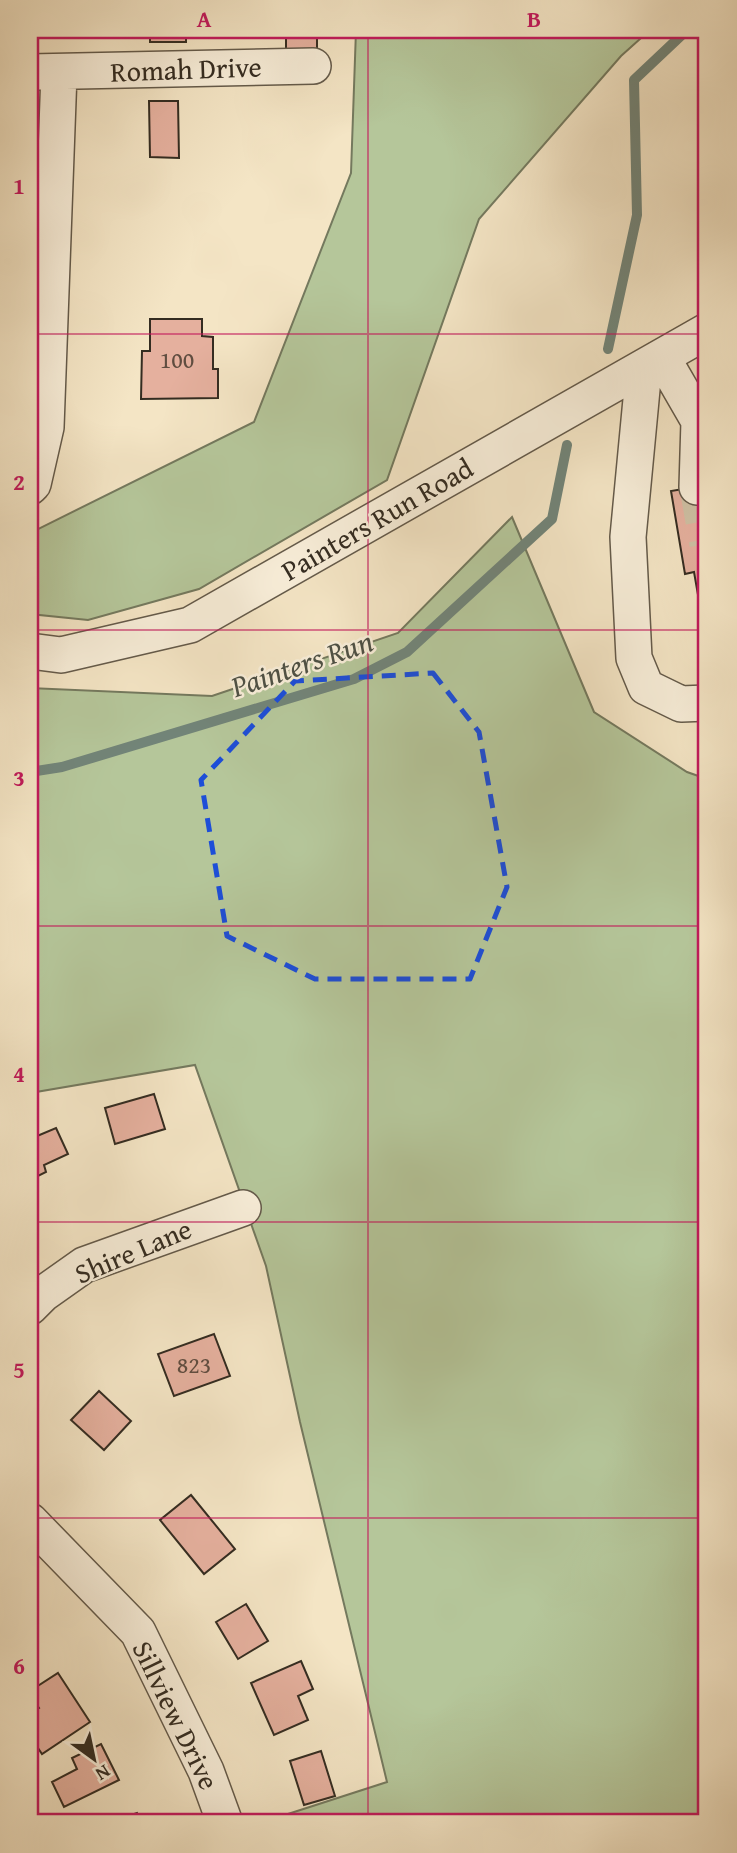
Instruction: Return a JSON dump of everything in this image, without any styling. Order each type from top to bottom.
[{"type":"street","name":"Romah Drive","points":[[30,487],[33,484],[46,427],[44,72],[313,66]]},
{"type":"street","name":"Painters Run Road","points":[[30,651],[61,655],[190,625],[707,331]]},
{"type":"street","points":[[653,363],[699,421],[697,487]]},
{"type":"street","points":[[653,363],[628,537],[634,658],[646,687],[681,704],[707,703]]},
{"type":"street","name":"Shire Lane","points":[[30,1307],[43,1294],[84,1265],[243,1208]]},
{"type":"street","name":"Sillview Drive","points":[[30,1521],[138,1632],[206,1771],[225,1823]]},
{"type":"highlighted area","points":[[433,673],[479,732],[507,887],[470,979],[315,979],[227,936],[201,780],[295,681]]},
{"type":"green space","points":[[356,30],[650,30],[621,56],[479,219],[387,480],[199,589],[88,620],[30,614],[30,533],[254,422],[351,173]]},
{"type":"green space","points":[[512,517],[594,712],[687,772],[707,779],[707,1823],[260,1823],[387,1782],[300,1422],[266,1266],[195,1065],[30,1093],[30,688],[212,696],[398,633]]},
{"type":"building","points":[[150,30],[186,30],[186,42],[150,42]]},
{"type":"building","points":[[286,30],[317,30],[317,49],[286,49]]},
{"type":"building","points":[[149,101],[178,101],[179,158],[150,157]]},
{"type":"building","points":[[150,319],[202,319],[202,336],[213,337],[213,369],[218,369],[218,398],[141,399],[142,351],[150,351]]},
{"type":"building","points":[[707,485],[707,646],[694,572],[685,574],[671,491]]},
{"type":"building","points":[[154,1094],[165,1129],[115,1144],[105,1108]]},
{"type":"building","points":[[56,1128],[68,1154],[44,1165],[46,1172],[30,1180],[30,1139]]},
{"type":"building","points":[[214,1334],[230,1376],[174,1396],[158,1354]]},
{"type":"building","points":[[99,1391],[131,1421],[104,1450],[71,1420]]},
{"type":"building","points":[[191,1495],[235,1549],[204,1574],[160,1520]]},
{"type":"building","points":[[246,1604],[268,1641],[238,1659],[216,1622]]},
{"type":"building","points":[[301,1661],[313,1689],[298,1696],[308,1720],[274,1735],[251,1683]]},
{"type":"building","points":[[58,1673],[90,1722],[42,1754],[30,1736],[30,1714],[39,1708],[30,1691]]},
{"type":"building","points":[[101,1744],[119,1780],[64,1807],[52,1782],[77,1769],[72,1758]]},
{"type":"building","points":[[321,1751],[335,1796],[304,1805],[290,1761]]},
{"type":"building","points":[[137,1813],[141,1823],[107,1823]]},
{"type":"waterway","name":"Painters Run","points":[[608,349],[637,215],[634,80],[687,30]]},
{"type":"waterway","name":"Painters Run","points":[[30,772],[62,767],[354,679],[407,652],[552,519],[567,445]]},
{"type":"tunnel","points":[[697,487],[707,544]]}]
